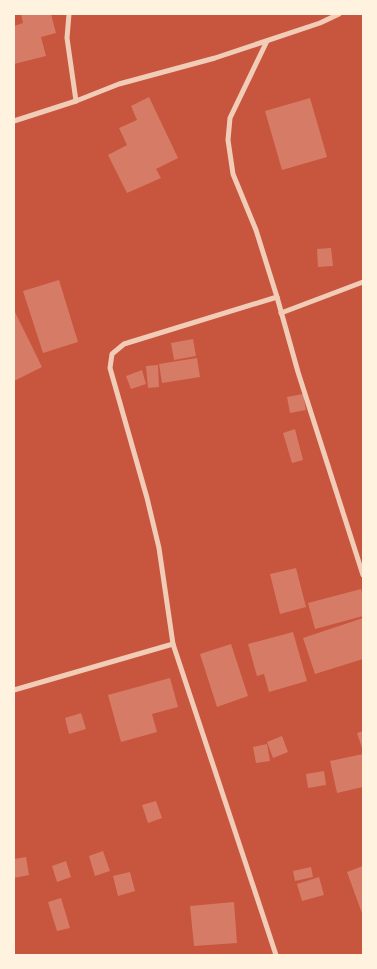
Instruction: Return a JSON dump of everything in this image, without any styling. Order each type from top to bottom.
[{"type":"street","points":[[69,14],[67,38],[76,101]]},
{"type":"street","points":[[14,121],[76,101],[119,84],[215,58],[267,41],[320,23],[339,14]]},
{"type":"street","points":[[267,41],[230,118],[228,140],[233,174],[256,230],[363,575]]},
{"type":"street","points":[[281,313],[363,282]]},
{"type":"street","points":[[276,298],[124,344],[112,354],[110,368],[126,420],[159,548],[173,644],[276,955]]},
{"type":"street","points":[[14,690],[173,644]]},
{"type":"building","points":[[21,14],[51,14],[56,33],[41,37],[46,56],[14,64],[14,26],[23,23]]},
{"type":"building","points":[[149,97],[178,158],[156,169],[161,178],[127,193],[108,155],[127,145],[119,128],[137,120],[131,106]]},
{"type":"building","points":[[310,98],[327,157],[282,170],[265,111]]},
{"type":"building","points":[[331,248],[333,266],[318,267],[317,249]]},
{"type":"building","points":[[59,280],[78,342],[43,353],[23,291]]},
{"type":"building","points":[[14,310],[42,367],[14,381]]},
{"type":"building","points":[[193,339],[196,356],[174,360],[171,343]]},
{"type":"building","points":[[197,358],[200,377],[162,383],[159,364]]},
{"type":"building","points":[[158,365],[159,387],[148,388],[146,366]]},
{"type":"building","points":[[142,370],[146,384],[131,389],[126,376]]},
{"type":"building","points":[[303,394],[306,410],[290,413],[287,397]]},
{"type":"building","points":[[295,429],[303,460],[292,463],[283,433]]},
{"type":"building","points":[[296,568],[306,607],[280,614],[270,574]]},
{"type":"building","points":[[361,589],[363,616],[315,629],[308,603]]},
{"type":"building","points":[[363,618],[363,659],[315,674],[303,638]]},
{"type":"building","points":[[293,632],[307,681],[269,692],[264,674],[257,676],[248,644]]},
{"type":"building","points":[[231,644],[248,696],[217,707],[200,654]]},
{"type":"building","points":[[170,678],[178,707],[152,714],[157,732],[121,742],[108,695]]},
{"type":"building","points":[[81,713],[86,729],[69,734],[65,718]]},
{"type":"building","points":[[363,731],[363,748],[362,748],[357,733]]},
{"type":"building","points":[[282,736],[288,752],[273,758],[267,742]]},
{"type":"building","points":[[267,744],[270,761],[256,763],[253,747]]},
{"type":"building","points":[[363,754],[363,787],[337,793],[330,761]]},
{"type":"building","points":[[324,771],[326,785],[308,788],[306,774]]},
{"type":"building","points":[[156,801],[162,818],[148,823],[142,805]]},
{"type":"building","points":[[103,851],[110,871],[95,876],[89,856]]},
{"type":"building","points":[[26,857],[29,875],[14,878],[14,859]]},
{"type":"building","points":[[66,861],[71,877],[57,882],[52,866]]},
{"type":"building","points":[[363,866],[363,916],[347,872]]},
{"type":"building","points":[[311,867],[313,877],[295,881],[293,871]]},
{"type":"building","points":[[130,872],[135,891],[118,896],[113,876]]},
{"type":"building","points":[[319,877],[324,895],[302,901],[297,884]]},
{"type":"building","points":[[61,898],[70,928],[57,931],[48,902]]},
{"type":"building","points":[[234,902],[237,943],[194,946],[190,906]]}]
